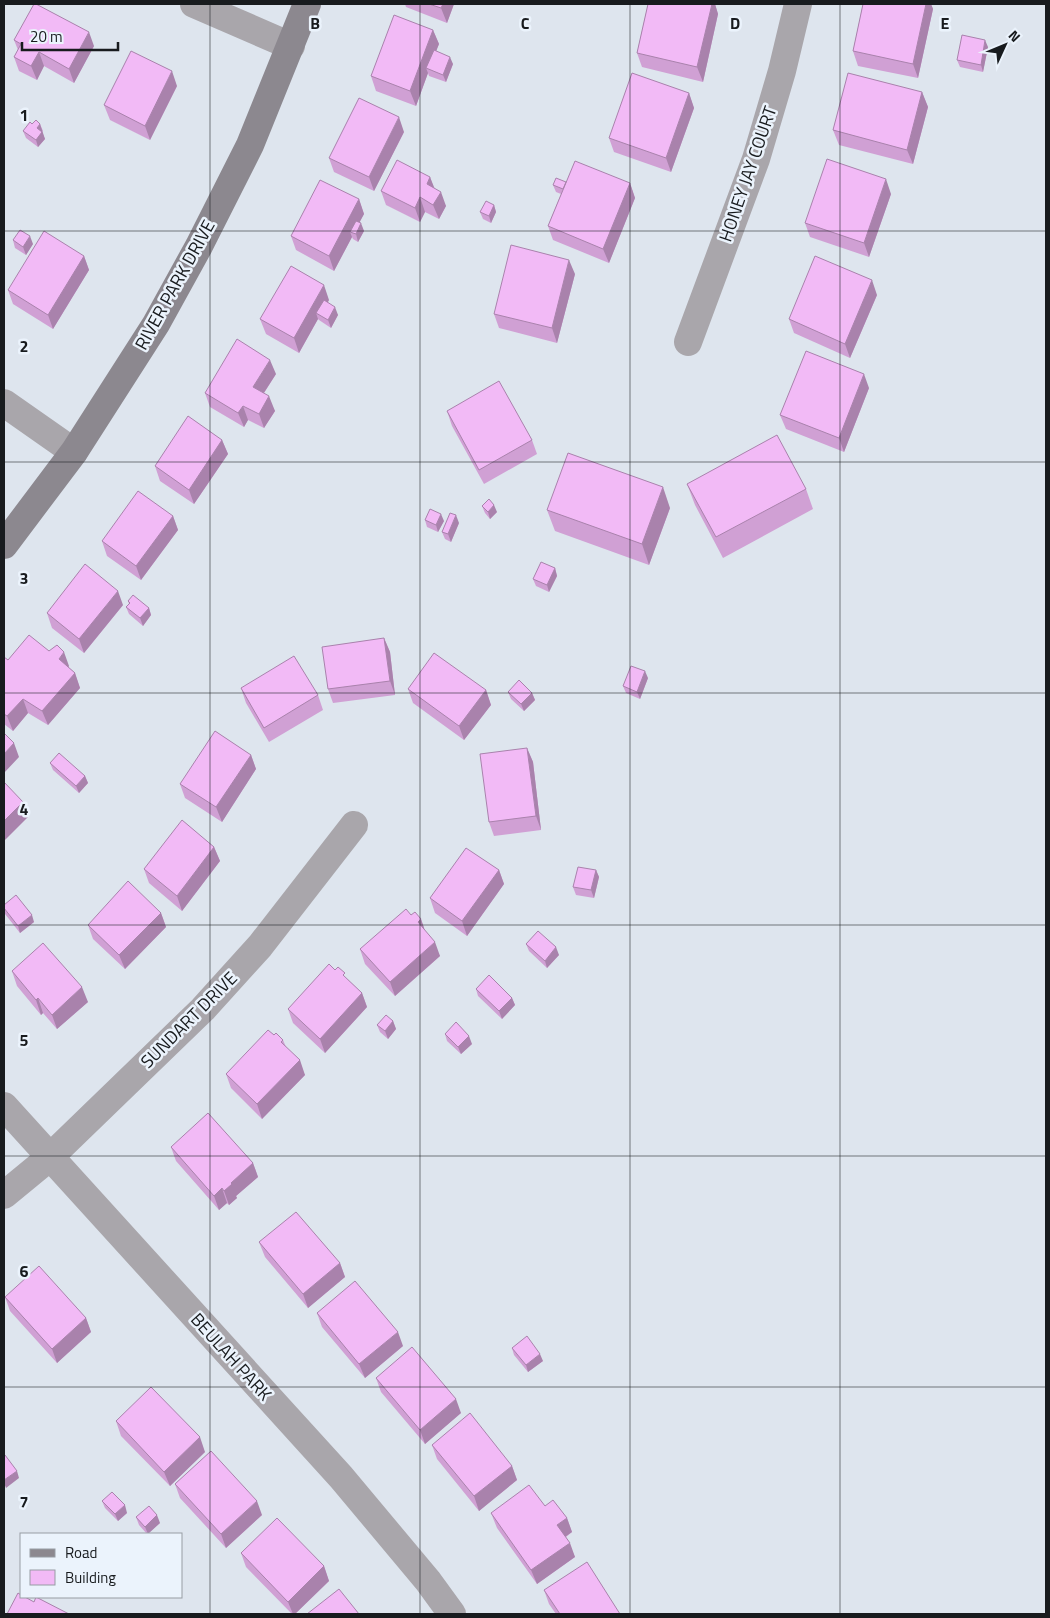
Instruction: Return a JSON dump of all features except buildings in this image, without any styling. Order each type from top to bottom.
[{"type":"street","points":[[194,4],[291,46]]},
{"type":"street","name":"RIVER PARK DRIVE","points":[[4,545],[74,452],[156,324],[199,246],[250,145],[307,4]]},
{"type":"street","name":"HONEY JAY COURT","points":[[688,342],[756,159],[782,71],[798,4]]},
{"type":"street","points":[[4,403],[74,452]]},
{"type":"street","name":"SUNDART DRIVE","points":[[4,1195],[49,1158],[203,1009],[260,946],[354,825]]},
{"type":"street","name":"BEULAH PARK","points":[[4,1106],[49,1158],[341,1477],[428,1580],[452,1614]]}]
